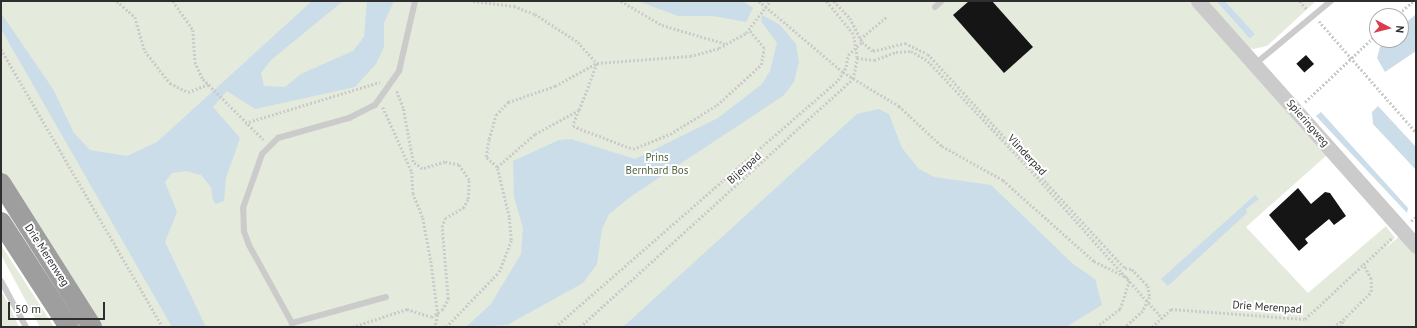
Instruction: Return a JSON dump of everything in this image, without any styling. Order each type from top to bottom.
[{"type":"highway","name":"Drie Merenweg","points":[[1,183],[92,327]]},
{"type":"highway","name":"Drie Merenweg","points":[[1,222],[69,327]]},
{"type":"street","name":"Spieringweg","points":[[1198,1],[1416,246]]},
{"type":"lane","points":[[386,297],[292,323],[244,231],[247,191],[257,164],[269,145],[278,138],[368,111],[379,99],[391,84],[406,50],[415,1]]},
{"type":"lane","points":[[935,7],[942,1]]},
{"type":"lane","points":[[1255,64],[1331,1]]},
{"type":"lane","points":[[1,281],[26,327]]},
{"type":"path","points":[[117,1],[135,17],[145,51],[170,83],[188,92],[210,85]]},
{"type":"path","points":[[172,1],[193,30],[195,62],[210,85],[245,123],[269,145]]},
{"type":"path","points":[[473,1],[514,6],[535,14],[578,42],[597,63]]},
{"type":"path","points":[[621,1],[662,25],[727,44]]},
{"type":"path","points":[[759,1],[766,5],[843,72],[853,79],[888,97],[964,162],[1002,180],[1094,261],[1130,279],[1120,309],[1096,327]]},
{"type":"path","points":[[446,327],[499,272],[510,240],[509,217],[497,167],[486,156],[496,115],[508,102],[555,86],[597,63],[690,56],[727,44],[749,30],[770,1]]},
{"type":"path","points":[[826,1],[853,34],[857,58],[853,79]]},
{"type":"path","points":[[834,1],[850,18],[861,40],[873,51],[905,43],[928,54],[1125,268],[1132,269],[1148,286],[1149,300],[1143,311],[1125,327]]},
{"type":"path","points":[[1300,1],[1416,132]]},
{"type":"path","points":[[1405,8],[1413,1]]},
{"type":"path","points":[[555,327],[843,72],[848,55],[861,40],[886,17]]},
{"type":"path","points":[[597,63],[573,126],[633,149],[670,134],[717,105],[761,65],[764,48],[749,30]]},
{"type":"path","points":[[1296,110],[1369,41]]},
{"type":"path","points":[[1,49],[163,327]]},
{"type":"path","name":"Vlinderpad","points":[[857,58],[874,60],[896,52],[911,51],[928,61],[1130,279],[1149,300],[1162,318]]},
{"type":"path","name":"Bijenpad","points":[[580,327],[853,79]]},
{"type":"path","points":[[245,123],[306,107],[378,82],[391,84],[404,108],[413,162],[422,169],[454,162],[469,180],[463,208],[448,216],[442,227],[448,299],[438,315],[435,327]]},
{"type":"path","points":[[379,99],[412,172],[438,315]]},
{"type":"path","points":[[497,167],[535,134],[579,110]]},
{"type":"path","name":"Drie Merenpad","points":[[1152,327],[1172,309],[1305,319],[1401,230]]},
{"type":"path","points":[[1333,327],[1343,320],[1370,292],[1370,278],[1363,264]]},
{"type":"path","points":[[352,327],[407,309],[424,316],[438,315]]},
{"type":"path","points":[[1342,327],[1343,320]]},
{"type":"green space","name":"Prins Bernhard Bos","points":[[1,1],[1190,1],[1328,154],[1246,227],[1308,293],[1386,226],[1395,238],[1383,250],[1400,236],[1416,254],[1416,327],[99,327],[1,176]]},
{"type":"green space","points":[[1205,1],[1216,1],[1250,39],[1255,34],[1225,1],[1316,1],[1267,46],[1253,49],[1246,47]]},
{"type":"green space","points":[[1,245],[54,327],[40,327],[1,255]]},
{"type":"green space","points":[[1,291],[9,305],[19,327],[1,327]]},
{"type":"water","points":[[312,1],[343,1],[271,60],[261,73],[264,86],[285,87],[301,74],[353,51],[364,37],[367,1],[394,1],[384,23],[384,47],[376,64],[355,87],[255,109],[227,91],[213,107],[240,138],[226,178],[224,201],[216,204],[213,200],[211,187],[201,175],[186,171],[172,173],[165,182],[177,212],[165,242],[206,327],[172,327],[1,29],[1,13],[53,89],[74,133],[90,150],[127,156],[157,142]]},
{"type":"water","points":[[638,1],[742,1],[753,8],[746,22],[713,16],[678,16]]},
{"type":"water","points":[[1216,1],[1225,1],[1255,34],[1250,39]]},
{"type":"water","points":[[1416,14],[1416,51],[1385,72],[1377,58],[1380,48],[1409,48],[1409,20]]},
{"type":"water","points":[[762,15],[780,25],[796,44],[799,62],[794,82],[783,96],[633,195],[609,214],[602,229],[597,264],[583,283],[507,325],[466,327],[491,304],[521,254],[523,228],[514,197],[513,161],[559,140],[571,139],[635,159],[718,118],[762,84],[770,71],[777,43],[761,21]]},
{"type":"water","points":[[1378,106],[1416,147],[1416,170],[1373,124],[1372,112]]},
{"type":"water","points":[[879,109],[889,114],[902,148],[919,169],[934,177],[991,185],[1073,264],[1095,279],[1102,305],[1066,327],[623,327],[857,114]]},
{"type":"water","points":[[1321,112],[1408,208],[1407,213],[1316,116]]},
{"type":"water","points":[[1255,195],[1259,199],[1246,209],[1247,213],[1168,286],[1161,279]]},
{"type":"building","points":[[969,1],[992,1],[1033,47],[1004,73],[953,15]]},
{"type":"building","points":[[1306,55],[1314,64],[1304,73],[1296,64]]},
{"type":"building","points":[[1298,188],[1311,204],[1325,192],[1330,193],[1346,216],[1334,225],[1329,219],[1305,239],[1308,243],[1299,251],[1269,215]]}]
